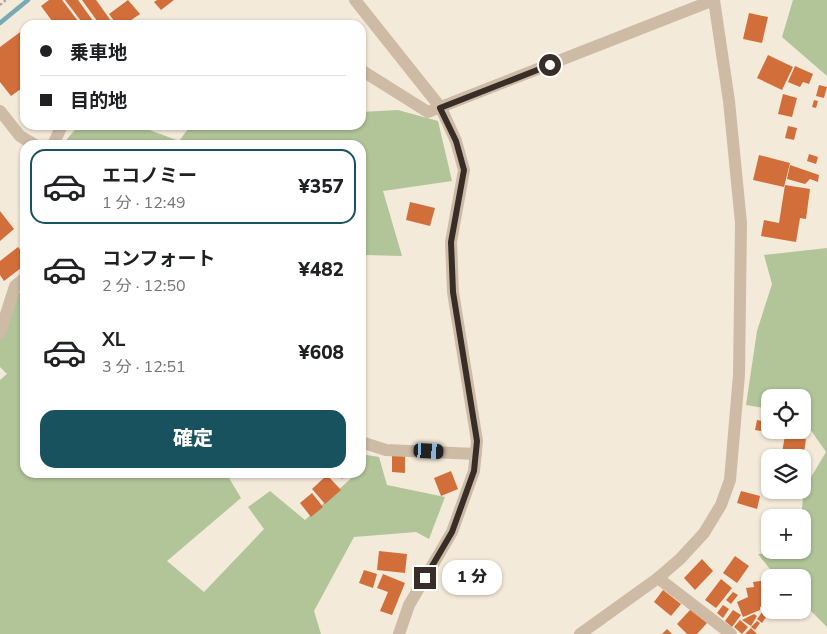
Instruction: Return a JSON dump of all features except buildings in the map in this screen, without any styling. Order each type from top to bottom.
[{"type":"street","points":[[355,0],[440,108],[456,141],[464,170],[451,242],[451,252],[453,292],[476,432],[474,471],[452,532],[409,605],[399,634]]},
{"type":"street","points":[[366,73],[428,112],[714,0],[729,100],[741,223],[739,375],[730,480],[722,505],[704,533],[680,559],[658,578],[580,634]]},
{"type":"street","points":[[0,111],[20,136],[27,140]]},
{"type":"street","points":[[0,333],[15,286],[20,282]]},
{"type":"street","points":[[366,444],[386,450],[476,454]]},
{"type":"street","points":[[658,578],[731,634]]},
{"type":"path","points":[[0,5],[6,0]]},
{"type":"green space","points":[[793,0],[827,0],[827,76],[782,37]]},
{"type":"green space","points":[[398,110],[438,121],[452,181],[383,191],[402,256],[366,255],[366,140],[180,140],[187,130],[366,130],[366,112]]},
{"type":"green space","points":[[75,130],[149,130],[176,140],[66,140]]},
{"type":"green space","points":[[827,248],[827,627],[811,611],[811,569],[770,569],[762,559],[811,559],[811,509],[802,509],[803,499],[811,499],[811,477],[826,452],[811,430],[811,389],[761,389],[761,408],[746,405],[757,331],[772,284],[764,255]]},
{"type":"green space","points":[[17,293],[20,293],[20,478],[229,478],[241,498],[167,561],[204,592],[264,529],[248,507],[270,491],[305,520],[351,478],[366,478],[366,455],[379,457],[387,485],[445,497],[429,539],[416,532],[354,537],[314,611],[321,634],[0,634],[0,380],[7,374],[0,367],[0,338]]},
{"type":"waterway","points":[[0,23],[28,0]]},
{"type":"route","points":[[425,578],[452,532],[474,471],[477,441],[467,369],[453,292],[451,242],[464,170],[456,141],[440,108],[550,65]]}]
